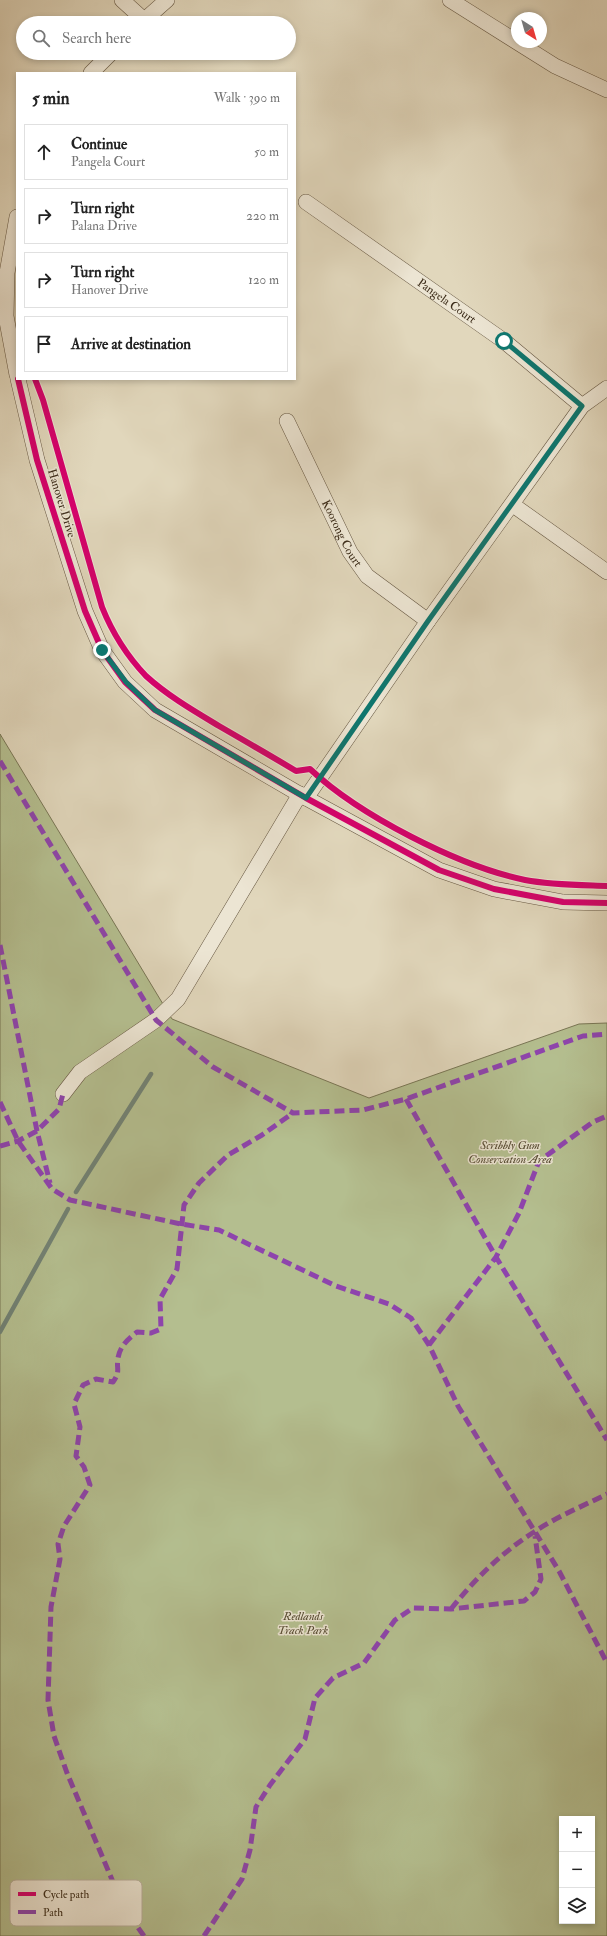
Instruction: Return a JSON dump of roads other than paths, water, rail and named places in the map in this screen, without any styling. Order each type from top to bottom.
[{"type":"street","points":[[122,0],[138,16]]},
{"type":"street","points":[[149,16],[167,0]]},
{"type":"street","points":[[450,0],[555,66],[607,90]]},
{"type":"street","points":[[92,72],[104,60]]},
{"type":"street","name":"Pangela Court","points":[[306,202],[504,341],[582,406]]},
{"type":"street","points":[[16,223],[7,273],[6,316],[16,371]]},
{"type":"street","name":"Hanover Drive","points":[[18,380],[44,483],[85,611],[102,650],[126,682],[155,710],[303,796],[439,870],[494,889],[563,902],[607,903]]},
{"type":"street","points":[[63,1094],[80,1072],[156,1020],[178,998],[303,796],[513,505],[582,406],[607,388]]},
{"type":"street","name":"Koorong Court","points":[[287,420],[350,552],[367,576],[428,621]]},
{"type":"street","points":[[513,505],[607,572]]},
{"type":"waterway","points":[[76,1192],[151,1074]]},
{"type":"waterway","points":[[0,1332],[68,1209]]},
{"type":"park label","name":"Scribbly Gum Conservation Area","points":[[510,1152]]},
{"type":"park label","name":"Redlands Track Park","points":[[303,1623]]}]
